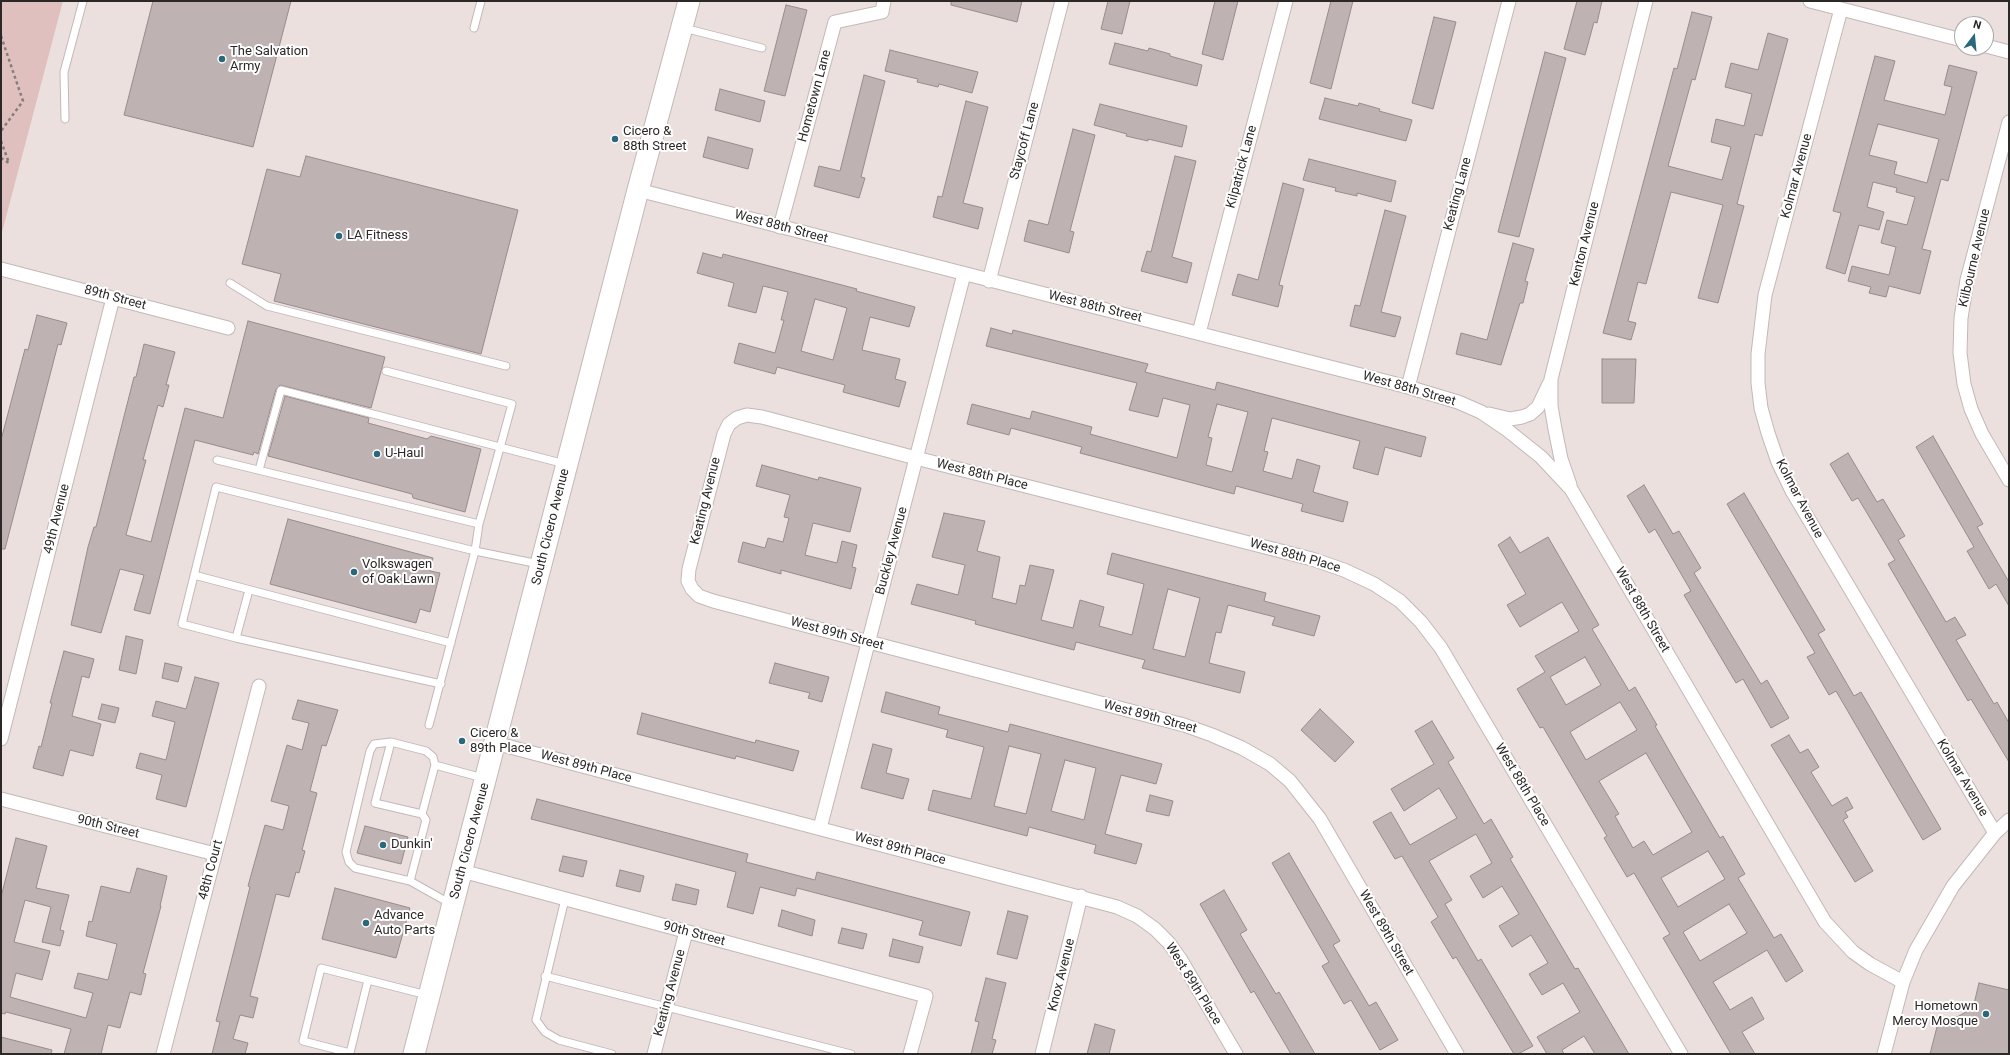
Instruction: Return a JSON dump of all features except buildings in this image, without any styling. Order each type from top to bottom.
[{"type":"main road","name":"South Cicero Avenue","points":[[414,1054],[638,190],[689,1]]},
{"type":"street","name":"Hometown Lane","points":[[780,227],[835,22],[882,12],[884,1]]},
{"type":"street","name":"Staycoff Lane","points":[[989,281],[1062,1]]},
{"type":"street","name":"Kilpatrick Lane","points":[[1199,334],[1286,1]]},
{"type":"street","name":"Keating Lane","points":[[1408,387],[1509,1]]},
{"type":"street","name":"Kenton Avenue","points":[[1571,489],[1561,459],[1555,429],[1551,406],[1551,379],[1646,1]]},
{"type":"street","points":[[1810,1],[1954,38]]},
{"type":"street","name":"Kolmar Avenue","points":[[1841,9],[1765,295],[1758,354],[1758,383],[1761,408],[1778,462],[1792,491],[1995,833]]},
{"type":"street","points":[[1994,48],[2009,52]]},
{"type":"street","name":"Kilbourne Avenue","points":[[2009,122],[1967,280],[1961,318],[1960,353],[1964,384],[1971,409],[1982,434],[2009,480]]},
{"type":"street","name":"West 88th Street","points":[[638,190],[1408,387],[1458,402],[1480,412],[1506,428],[1541,457],[1571,489],[1825,922],[1853,952],[1870,964],[1903,982]]},
{"type":"street","name":"89th Street","points":[[1,269],[228,328]]},
{"type":"street","name":"Buckley Avenue","points":[[820,828],[964,274]]},
{"type":"street","name":"49th Avenue","points":[[1,739],[114,298]]},
{"type":"street","points":[[1480,412],[1510,419],[1530,414],[1538,407],[1544,397],[1551,379]]},
{"type":"street","name":"West 88th Place","points":[[737,418],[748,415],[762,417],[916,458],[1312,559],[1350,573],[1374,584],[1400,601],[1421,622],[1441,648],[1681,1054]]},
{"type":"street","name":"Keating Avenue","points":[[692,589],[688,581],[689,569],[724,434],[730,424],[737,418]]},
{"type":"street","name":"West 89th Street","points":[[692,589],[699,596],[713,601],[1184,725],[1242,748],[1270,764],[1290,781],[1320,819],[1457,1054]]},
{"type":"street","name":"48th Court","points":[[163,1054],[259,686]]},
{"type":"street","name":"West 89th Place","points":[[495,743],[1081,896],[1117,907],[1137,916],[1155,929],[1181,960],[1236,1054]]},
{"type":"street","name":"90th Street","points":[[1,799],[215,854]]},
{"type":"street","points":[[1884,1054],[1903,982],[1916,950],[1953,886],[1995,833],[2009,820]]},
{"type":"street","name":"90th Street","points":[[462,871],[926,996],[910,1054]]},
{"type":"street","name":"Knox Avenue","points":[[1042,1054],[1081,896]]},
{"type":"street","name":"Keating Avenue","points":[[654,1054],[686,932]]},
{"type":"lane","points":[[65,119],[64,72],[83,1]]},
{"type":"lane","points":[[474,28],[481,1]]},
{"type":"lane","points":[[681,27],[762,48]]},
{"type":"lane","points":[[230,283],[267,306],[506,366]]},
{"type":"lane","points":[[386,370],[512,404],[479,524],[475,551],[429,725]]},
{"type":"lane","points":[[259,470],[281,390],[567,465]]},
{"type":"lane","points":[[217,460],[479,524]]},
{"type":"lane","points":[[440,684],[236,638],[182,624],[216,487],[475,551],[541,565]]},
{"type":"lane","points":[[194,575],[451,643]]},
{"type":"lane","points":[[236,638],[249,590]]},
{"type":"lane","points":[[391,742],[375,803],[422,814],[426,820],[410,881]]},
{"type":"lane","points":[[422,814],[435,765],[433,757],[426,751],[391,742],[374,744],[370,751],[346,852],[349,862],[355,868],[410,881],[453,905]]},
{"type":"lane","points":[[435,765],[486,779]]},
{"type":"lane","points":[[565,899],[545,976],[536,1020],[545,1032],[559,1040],[612,1054]]},
{"type":"lane","points":[[368,980],[351,1054],[302,1040],[321,968],[368,980],[429,996]]},
{"type":"lane","points":[[545,976],[851,1054]]},
{"type":"path","points":[[1,36],[23,100],[1,130]]},
{"type":"path","points":[[1,140],[9,163],[1,158]]},
{"type":"shaded area","points":[[1,1],[63,1],[1,236]]},
{"type":"place","name":"The Salvation Army","points":[[222,59]]},
{"type":"place","name":"Cicero & 88th Street","points":[[615,139]]},
{"type":"place","name":"LA Fitness","points":[[339,236]]},
{"type":"place","name":"U-Haul","points":[[377,454]]},
{"type":"place","name":"Volkswagen of Oak Lawn","points":[[354,572]]},
{"type":"place","name":"Cicero & 89th Place","points":[[462,741]]},
{"type":"place","name":"Dunkin'","points":[[383,845]]},
{"type":"place","name":"Advance Auto Parts","points":[[366,923]]},
{"type":"place","name":"Hometown Mercy Mosque","points":[[1986,1014]]}]
